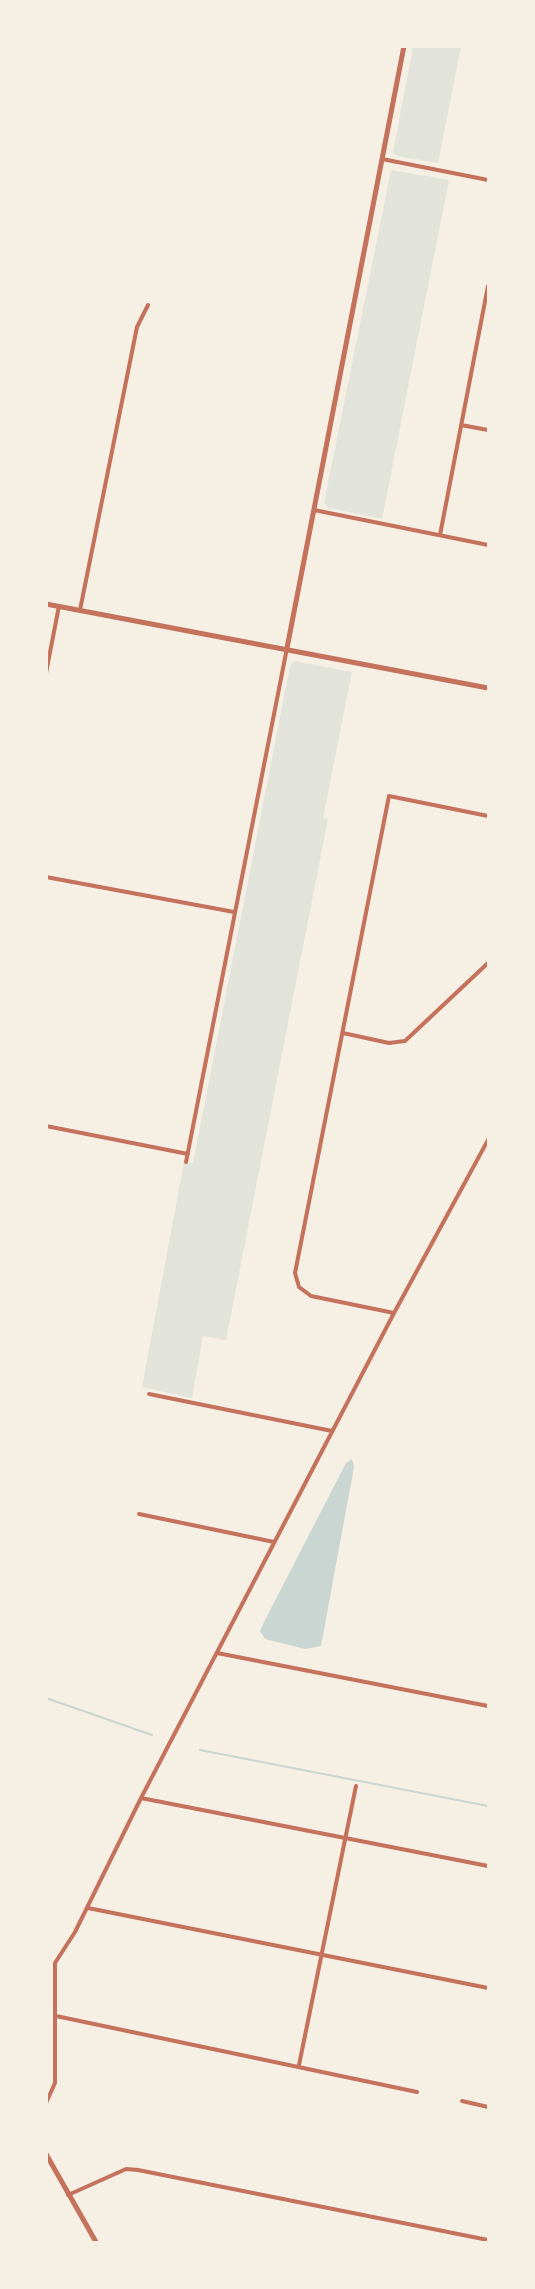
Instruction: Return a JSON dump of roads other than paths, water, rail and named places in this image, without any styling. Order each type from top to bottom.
[{"type":"street","points":[[186,1162],[404,46]]},
{"type":"street","points":[[382,159],[489,180]]},
{"type":"street","points":[[440,535],[489,286]]},
{"type":"street","points":[[80,610],[137,327],[148,305]]},
{"type":"street","points":[[483,314],[489,315]]},
{"type":"street","points":[[462,425],[489,430]]},
{"type":"street","points":[[314,510],[489,545]]},
{"type":"street","points":[[46,604],[489,688]]},
{"type":"street","points":[[46,673],[60,606]]},
{"type":"street","points":[[393,1313],[311,1296],[299,1287],[295,1273],[389,796],[489,816]]},
{"type":"street","points":[[46,877],[234,912]]},
{"type":"street","points":[[343,1034],[389,1043],[405,1041],[489,963]]},
{"type":"street","points":[[46,1126],[188,1154]]},
{"type":"street","points":[[46,2103],[55,2083],[55,1964],[88,1908],[141,1798],[393,1313],[489,1140]]},
{"type":"street","points":[[149,1394],[332,1431]]},
{"type":"street","points":[[139,1514],[274,1542]]},
{"type":"street","points":[[217,1653],[489,1706]]},
{"type":"street","points":[[299,2065],[356,1786]]},
{"type":"street","points":[[141,1798],[489,1866]]},
{"type":"street","points":[[88,1908],[489,1988]]},
{"type":"street","points":[[56,2016],[299,2065],[417,2092]]},
{"type":"street","points":[[462,2101],[489,2107]]},
{"type":"street","points":[[46,2154],[96,2242]]},
{"type":"street","points":[[68,2195],[126,2169],[138,2170],[489,2240]]},
{"type":"waterway","points":[[46,1698],[152,1735]]},
{"type":"waterway","points":[[200,1750],[488,1806]]}]
